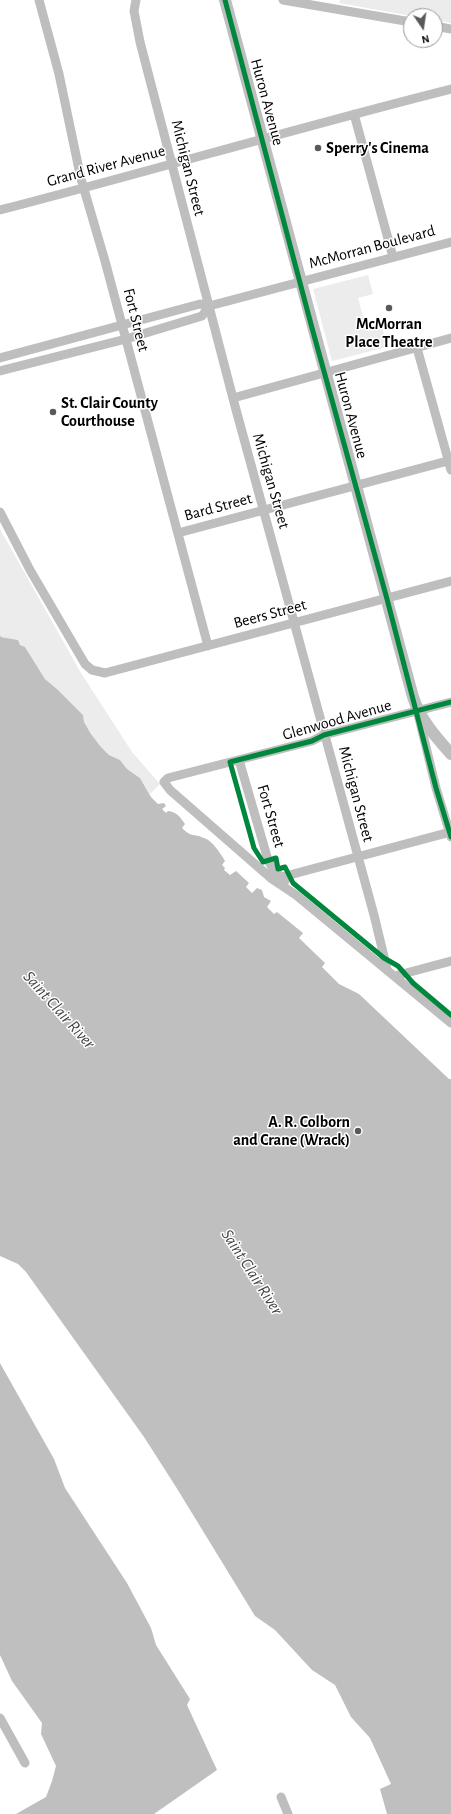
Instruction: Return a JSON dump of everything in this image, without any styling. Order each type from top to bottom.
[{"type":"main road","name":"Huron Avenue","points":[[225,0],[417,711]]},
{"type":"main road","points":[[417,711],[434,735],[451,754]]},
{"type":"street","name":"Fort Street","points":[[39,0],[59,74],[81,179],[85,188],[122,324],[208,646]]},
{"type":"street","name":"Michigan Street","points":[[136,0],[134,11],[140,42],[233,398],[295,623],[387,969]]},
{"type":"street","points":[[283,0],[403,21]]},
{"type":"street","name":"Grand River Avenue","points":[[0,210],[451,89]]},
{"type":"street","points":[[354,114],[393,258]]},
{"type":"street","name":"McMorran Boulevard","points":[[0,358],[122,324],[200,304],[209,306],[451,242]]},
{"type":"street","name":"McMorran Boulevard","points":[[0,372],[126,339],[202,316],[209,306]]},
{"type":"street","points":[[233,398],[451,338]]},
{"type":"street","points":[[417,348],[450,464]]},
{"type":"street","name":"Bard Street","points":[[178,533],[357,486],[450,464]]},
{"type":"street","name":"Beers Street","points":[[0,512],[30,570],[85,664],[96,672],[105,673],[451,581]]},
{"type":"street","name":"Glenwood Avenue","points":[[296,894],[272,879],[170,790],[164,782],[168,778],[312,741],[324,735],[451,702]]},
{"type":"street","name":"Huron Avenue","points":[[417,711],[450,835]]},
{"type":"street","name":"Fort Street","points":[[240,760],[268,860],[273,869],[282,877],[296,894]]},
{"type":"street","points":[[282,877],[450,835]]},
{"type":"street","points":[[296,894],[451,1023]]},
{"type":"street","points":[[395,976],[451,961]]},
{"type":"street","points":[[0,1718],[25,1763]]},
{"type":"street","points":[[281,1797],[288,1814]]},
{"type":"shaded area","points":[[340,0],[451,0],[451,23],[443,22],[443,8],[403,8],[403,15],[339,3]]},
{"type":"shaded area","points":[[368,275],[373,294],[358,298],[367,331],[382,327],[387,347],[332,361],[313,289]]},
{"type":"shaded area","points":[[0,529],[81,673],[132,752],[160,784],[150,794],[140,778],[127,769],[120,760],[109,755],[101,747],[84,722],[83,715],[45,679],[25,647],[20,645],[18,640],[1,637]]},
{"type":"water","name":"Saint Clair River","points":[[0,635],[1,637],[18,640],[20,645],[25,647],[45,679],[83,715],[84,722],[101,747],[109,755],[120,760],[127,769],[140,778],[151,797],[158,804],[164,803],[166,806],[162,809],[166,813],[168,811],[176,814],[185,824],[182,828],[185,831],[213,844],[225,861],[222,865],[225,868],[224,870],[230,875],[236,871],[249,883],[246,887],[252,893],[257,888],[262,890],[264,897],[271,901],[267,907],[274,914],[277,912],[303,933],[299,938],[325,963],[322,967],[339,984],[359,994],[449,1079],[451,1079],[451,1814],[387,1814],[380,1789],[391,1784],[370,1738],[351,1717],[335,1685],[312,1670],[275,1630],[255,1616],[144,1437],[26,1272],[18,1264],[0,1256]]},
{"type":"water","points":[[0,1363],[54,1459],[65,1488],[127,1583],[151,1628],[156,1645],[190,1699],[187,1705],[217,1770],[154,1814],[16,1814],[46,1797],[56,1766],[41,1734],[42,1723],[12,1681],[0,1655]]},
{"type":"cycle path","points":[[225,0],[312,328],[387,599],[436,788],[451,837]]},
{"type":"cycle path","points":[[451,702],[324,735],[312,741],[230,762],[254,848],[263,862],[276,858],[278,869],[285,867],[293,883],[384,958],[398,966],[413,983],[451,1015]]},
{"type":"place","name":"Sperry's Cinema","points":[[318,148]]},
{"type":"place","name":"McMorran Place Theatre","points":[[389,308]]},
{"type":"place","name":"St. Clair County Courthouse","points":[[53,412]]},
{"type":"place","name":"A. R. Colborn and Crane (Wrack)","points":[[358,1131]]}]
